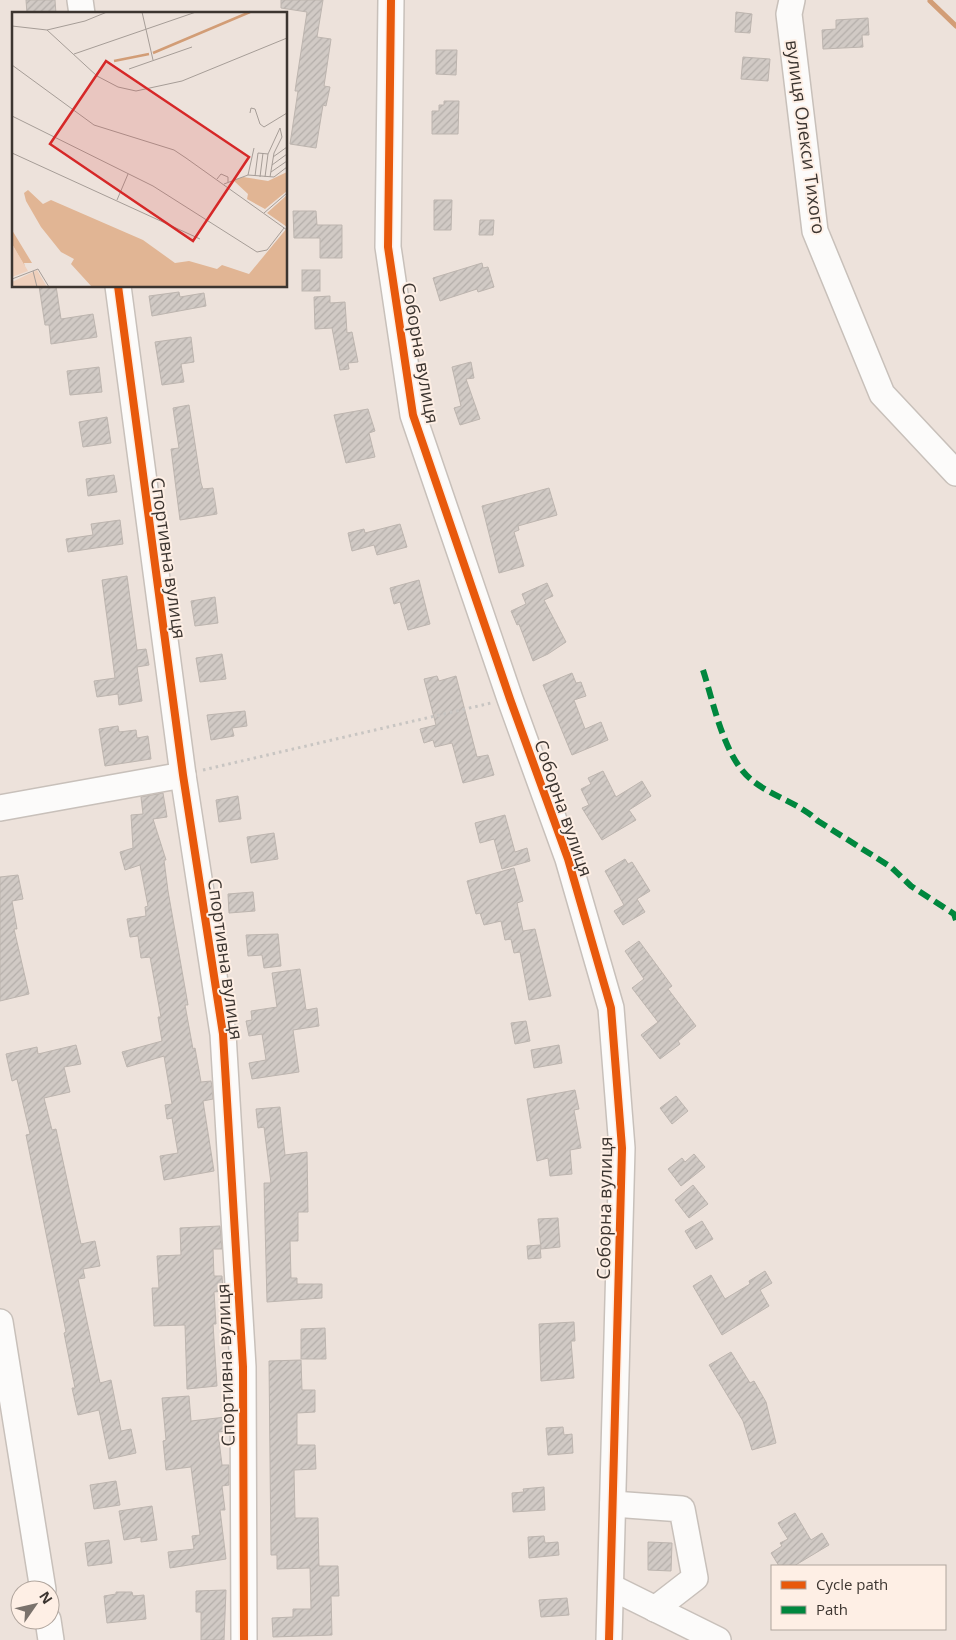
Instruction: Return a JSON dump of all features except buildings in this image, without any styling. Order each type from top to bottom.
[{"type":"street","name":"Соборна вулиця","points":[[391,0],[388,247],[413,415],[510,699],[568,859],[611,1008],[622,1148],[609,1640]]},
{"type":"street","name":"вулиця Олекси Тихого","points":[[792,0],[790,14],[815,231],[882,394],[956,473]]},
{"type":"street","name":"Спортивна вулиця","points":[[118,288],[183,775],[223,1034],[243,1367],[244,1640]]},
{"type":"street","points":[[0,808],[183,775]]},
{"type":"street","points":[[0,1322],[41,1580]]},
{"type":"street","points":[[613,1504],[682,1509],[695,1578],[655,1609]]},
{"type":"street","points":[[611,1587],[718,1640]]},
{"type":"path","points":[[183,775],[510,699]]},
{"type":"waterway","points":[[930,1],[956,26]]},
{"type":"marked path","points":[[703,670],[727,745],[734,759],[753,781],[803,809],[818,821],[891,867],[911,886],[954,914],[956,920]]},
{"type":"cycle path","points":[[391,0],[388,247],[413,415],[510,699],[568,859],[611,1008],[622,1148],[609,1640]]},
{"type":"cycle path","points":[[118,288],[183,775],[223,1034],[243,1367],[244,1640]]}]
